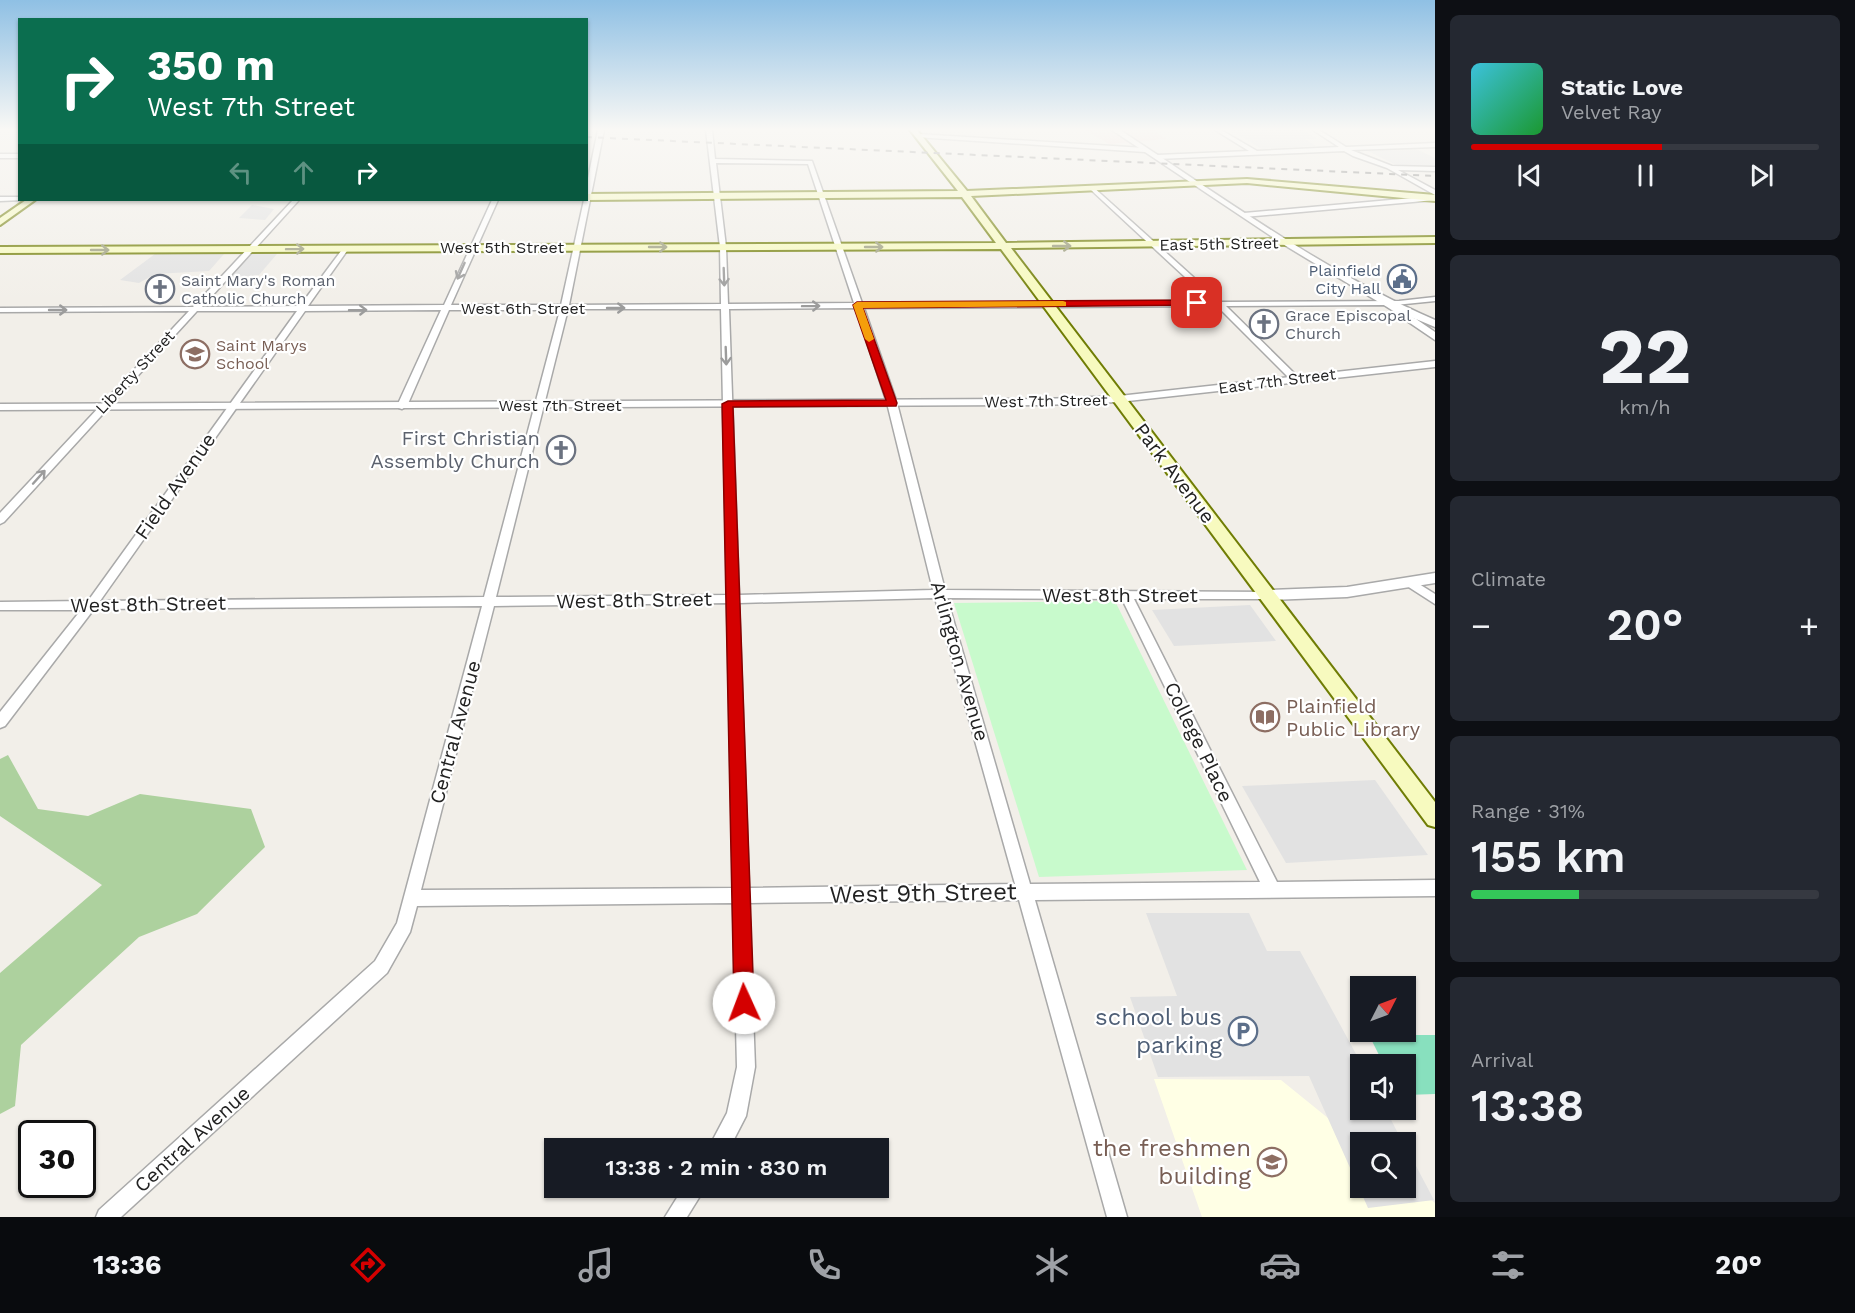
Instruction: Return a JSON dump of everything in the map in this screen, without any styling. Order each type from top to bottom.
[{"type":"main road","name":"Park Avenue","points":[[956,187],[1004,246],[1435,818]]},
{"type":"main road","points":[[588,196],[962,194],[1117,187]]},
{"type":"main road","points":[[1322,187],[1435,196]]},
{"type":"main road","points":[[1400,194],[1411,201]]},
{"type":"main road","points":[[0,222],[30,201]]},
{"type":"main road","name":"East 5th Street","points":[[1004,246],[1288,244],[1435,240]]},
{"type":"main road","name":"West 5th Street","points":[[0,250],[1004,246]]},
{"type":"street","points":[[716,187],[723,247],[746,1067],[736,1116],[724,1138]]},
{"type":"street","name":"Arlington Avenue","points":[[819,187],[857,305],[892,403],[940,594],[1117,1217]]},
{"type":"street","points":[[1201,187],[1288,244],[1385,302],[1435,337]]},
{"type":"street","points":[[1418,187],[1423,193],[1435,196]]},
{"type":"street","points":[[1092,188],[1218,303],[1295,379]]},
{"type":"street","points":[[1245,215],[1411,201],[1435,196]]},
{"type":"street","points":[[0,199],[18,199]]},
{"type":"street","name":"Liberty Street","points":[[0,520],[102,407],[295,201]]},
{"type":"street","points":[[402,406],[471,248],[494,201]]},
{"type":"street","name":"Central Avenue","points":[[106,1217],[381,967],[404,926],[540,405],[586,201]]},
{"type":"street","name":"Field Avenue","points":[[0,722],[91,605],[346,248]]},
{"type":"street","name":"West 6th Street","points":[[0,310],[725,308],[1385,302],[1435,299]]},
{"type":"street","points":[[1385,302],[1435,324]]},
{"type":"street","name":"East 7th Street","points":[[1119,399],[1435,364]]},
{"type":"street","name":"West 7th Street","points":[[0,407],[892,403],[1119,399]]},
{"type":"street","points":[[1267,594],[1347,592],[1435,578]]},
{"type":"street","points":[[1411,583],[1435,600]]},
{"type":"street","name":"West 8th Street","points":[[0,606],[733,599],[940,594],[1267,594]]},
{"type":"street","name":"College Place","points":[[1126,595],[1272,889]]},
{"type":"street","name":"West 9th Street","points":[[411,898],[741,897],[1026,891],[1435,888]]},
{"type":"street","points":[[675,1217],[688,1198]]},
{"type":"shaded area","points":[[252,205],[274,209],[265,220],[239,218]]},
{"type":"shaded area","points":[[247,252],[277,254],[259,275],[222,279]]},
{"type":"shaded area","points":[[155,254],[224,254],[209,271],[155,274],[139,283],[120,280]]},
{"type":"shaded area","points":[[1250,605],[1276,641],[1174,646],[1152,610]]},
{"type":"shaded area","points":[[1375,780],[1428,855],[1286,863],[1242,786]]},
{"type":"shaded area","name":"school bus parking","points":[[1146,913],[1249,913],[1267,951],[1300,951],[1356,1054],[1350,1054],[1350,1120],[1391,1120],[1397,1132],[1350,1132],[1350,1168],[1309,1076],[1158,1077],[1130,997],[1177,996]]},
{"type":"shaded area","name":"the freshmen building","points":[[1154,1079],[1281,1080],[1350,1136],[1350,1198],[1416,1198],[1416,1188],[1435,1203],[1435,1217],[1202,1217]]},
{"type":"shaded area","name":"school bus parking","points":[[1416,1166],[1434,1200],[1368,1208],[1364,1198],[1416,1198]]},
{"type":"green space","points":[[1115,601],[1247,870],[1039,877],[954,603]]},
{"type":"green space","points":[[8,755],[38,809],[88,816],[140,794],[251,809],[265,847],[197,914],[139,937],[21,1045],[15,1106],[0,1114],[0,973],[102,885],[0,816],[0,759]]},
{"type":"green space","points":[[1416,1035],[1435,1035],[1435,1094],[1416,1095],[1416,1054],[1378,1054],[1372,1042],[1416,1042]]},
{"type":"slow traffic","points":[[869,339],[857,305],[1063,304]]},
{"type":"place","name":"Plainfield City Hall","points":[[1402,279]]},
{"type":"place","name":"Saint Mary's Roman Catholic Church","points":[[160,289]]},
{"type":"place","name":"Grace Episcopal Church","points":[[1264,324]]},
{"type":"place","name":"Saint Marys School","points":[[195,354]]},
{"type":"place","name":"First Christian Assembly Church","points":[[561,450]]},
{"type":"place","name":"Plainfield Public Library","points":[[1265,717]]},
{"type":"place","name":"school bus parking","points":[[1243,1031]]},
{"type":"place","name":"the freshmen building","points":[[1272,1162]]},
{"type":"route","points":[[744,1003],[728,404],[892,403],[857,305],[1197,303]]}]
